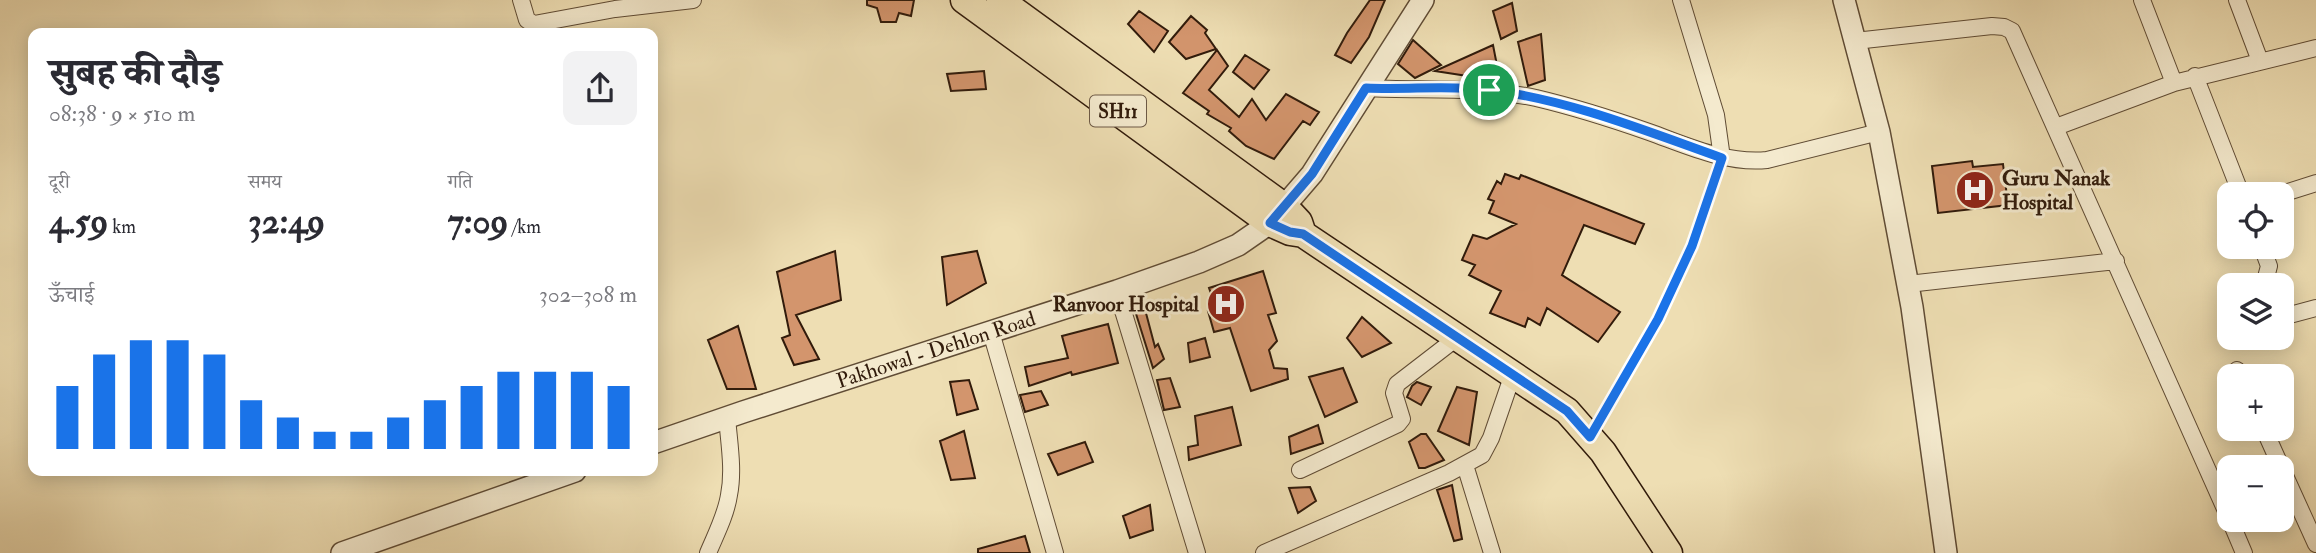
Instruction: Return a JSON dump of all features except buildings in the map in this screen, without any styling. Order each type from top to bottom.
[{"type":"main road","name":"SH11","points":[[964,0],[1278,215],[1299,222],[1303,234],[1567,411],[1603,452],[1665,551]]},
{"type":"main road","name":"SH11","points":[[1000,0],[1278,215]]},
{"type":"street","points":[[521,0],[527,20],[534,24],[615,9],[693,0]]},
{"type":"street","name":"Pakhowal - Dehlon Road","points":[[658,441],[1117,291],[1238,245],[1278,215],[1312,174],[1423,0]]},
{"type":"street","points":[[1681,0],[1716,115],[1722,158]]},
{"type":"street","points":[[1844,0],[1879,132],[1908,284],[1946,553]]},
{"type":"street","points":[[2142,0],[2174,83]]},
{"type":"street","points":[[2237,0],[2260,61]]},
{"type":"street","points":[[1855,41],[1992,26],[2008,28],[2017,38],[2217,490]]},
{"type":"street","points":[[2056,127],[2195,76],[2316,48]]},
{"type":"street","points":[[2195,76],[2236,182]]},
{"type":"street","points":[[1366,88],[1489,90],[1535,98],[1603,117],[1722,158],[1752,162],[1879,132]]},
{"type":"street","points":[[2294,190],[2316,183]]},
{"type":"street","points":[[1908,284],[2116,261]]},
{"type":"street","points":[[1117,291],[1197,553]]},
{"type":"street","points":[[2294,314],[2316,308]]},
{"type":"street","points":[[991,332],[1055,553]]},
{"type":"street","points":[[1300,470],[1398,424],[1402,417],[1394,393],[1397,384],[1458,337]]},
{"type":"street","points":[[1264,553],[1476,459],[1486,450],[1513,374]]},
{"type":"street","points":[[708,553],[730,492],[732,470],[727,417]]},
{"type":"street","points":[[1465,465],[1492,553]]},
{"type":"street","points":[[342,553],[561,476]]},
{"type":"street","points":[[2294,495],[2316,544]]},
{"type":"street","points":[[2235,532],[2244,553]]},
{"type":"lane","points":[[1590,437],[1658,319],[1692,246],[1722,158]]},
{"type":"place","name":"Guru Nanak Hospital","points":[[1975,190]]},
{"type":"place","name":"Ranvoor Hospital","points":[[1226,304]]},
{"type":"route","points":[[1366,88],[1489,90],[1577,109],[1722,158],[1692,246],[1658,319],[1590,437],[1567,411],[1369,277],[1303,234],[1290,232],[1270,223],[1312,174],[1366,88]]}]
